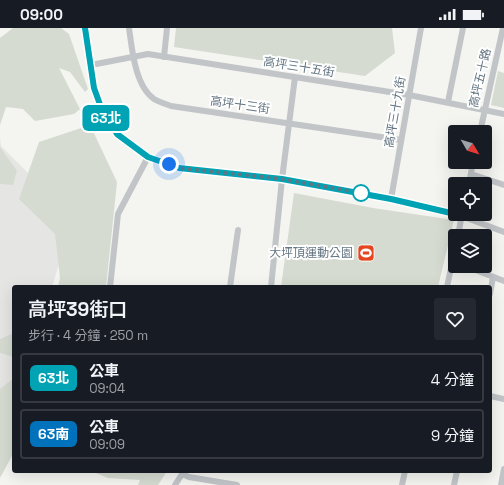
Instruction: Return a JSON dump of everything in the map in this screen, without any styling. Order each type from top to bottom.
[{"type":"street","points":[[85,28],[94,88],[102,110],[117,134],[148,157],[179,168],[282,179],[391,199],[448,212]]},
{"type":"street","name":"高坪十三街","points":[[129,28],[132,56],[142,86],[154,99],[171,106],[401,140]]},
{"type":"street","points":[[164,57],[166,28]]},
{"type":"street","name":"高坪三十九街","points":[[391,199],[421,28]]},
{"type":"street","points":[[448,102],[462,28]]},
{"type":"street","name":"高坪五十路","points":[[481,125],[503,28]]},
{"type":"street","name":"高坪三十五街","points":[[91,65],[148,54],[409,95],[504,114]]},
{"type":"street","points":[[271,285],[282,179],[295,77]]},
{"type":"street","points":[[110,285],[118,214],[148,157]]},
{"type":"street","points":[[470,177],[472,169]]},
{"type":"street","points":[[471,174],[504,184]]},
{"type":"street","points":[[476,221],[504,232]]},
{"type":"street","points":[[230,285],[238,230]]},
{"type":"street","points":[[448,285],[451,273]]},
{"type":"street","points":[[483,273],[504,281]]},
{"type":"street","points":[[492,285],[493,277]]},
{"type":"street","points":[[492,396],[504,399]]},
{"type":"street","points":[[501,485],[504,469]]},
{"type":"street","points":[[175,485],[182,473]]},
{"type":"street","points":[[184,473],[189,477],[237,485]]},
{"type":"street","points":[[402,485],[405,473]]},
{"type":"street","points":[[454,485],[457,473]]},
{"type":"shaded area","points":[[13,28],[61,28],[69,34],[88,89],[85,92],[70,72],[59,68],[80,109],[74,114],[35,121],[23,109],[6,107],[0,125],[0,38]]},
{"type":"shaded area","points":[[176,28],[392,28],[395,53],[365,76],[174,47]]},
{"type":"shaded area","points":[[498,71],[504,73],[504,108],[491,105]]},
{"type":"shaded area","points":[[90,125],[117,182],[106,285],[58,285],[60,278],[55,234],[19,199],[39,142]]},
{"type":"shaded area","points":[[0,139],[1,146],[73,218],[53,285],[12,285],[12,383],[0,409]]},
{"type":"shaded area","points":[[0,147],[17,171],[13,185],[0,184]]},
{"type":"shaded area","name":"大坪頂運動公園","points":[[294,193],[454,221],[452,229],[448,229],[448,245],[438,285],[281,285]]},
{"type":"shaded area","points":[[12,334],[12,356],[0,353],[0,339]]},
{"type":"shaded area","points":[[12,380],[12,456],[0,478],[0,389]]},
{"type":"shaded area","points":[[96,473],[166,473],[158,485],[138,485],[140,480],[108,478]]},
{"type":"bus line","name":"63北","points":[[85,28],[94,88],[102,110],[117,134],[148,157],[179,168],[282,179],[391,199],[448,212]]},
{"type":"place","name":"大坪頂運動公園","points":[[366,253]]},
{"type":"route","points":[[169,164],[179,168],[282,179],[361,193]]}]
